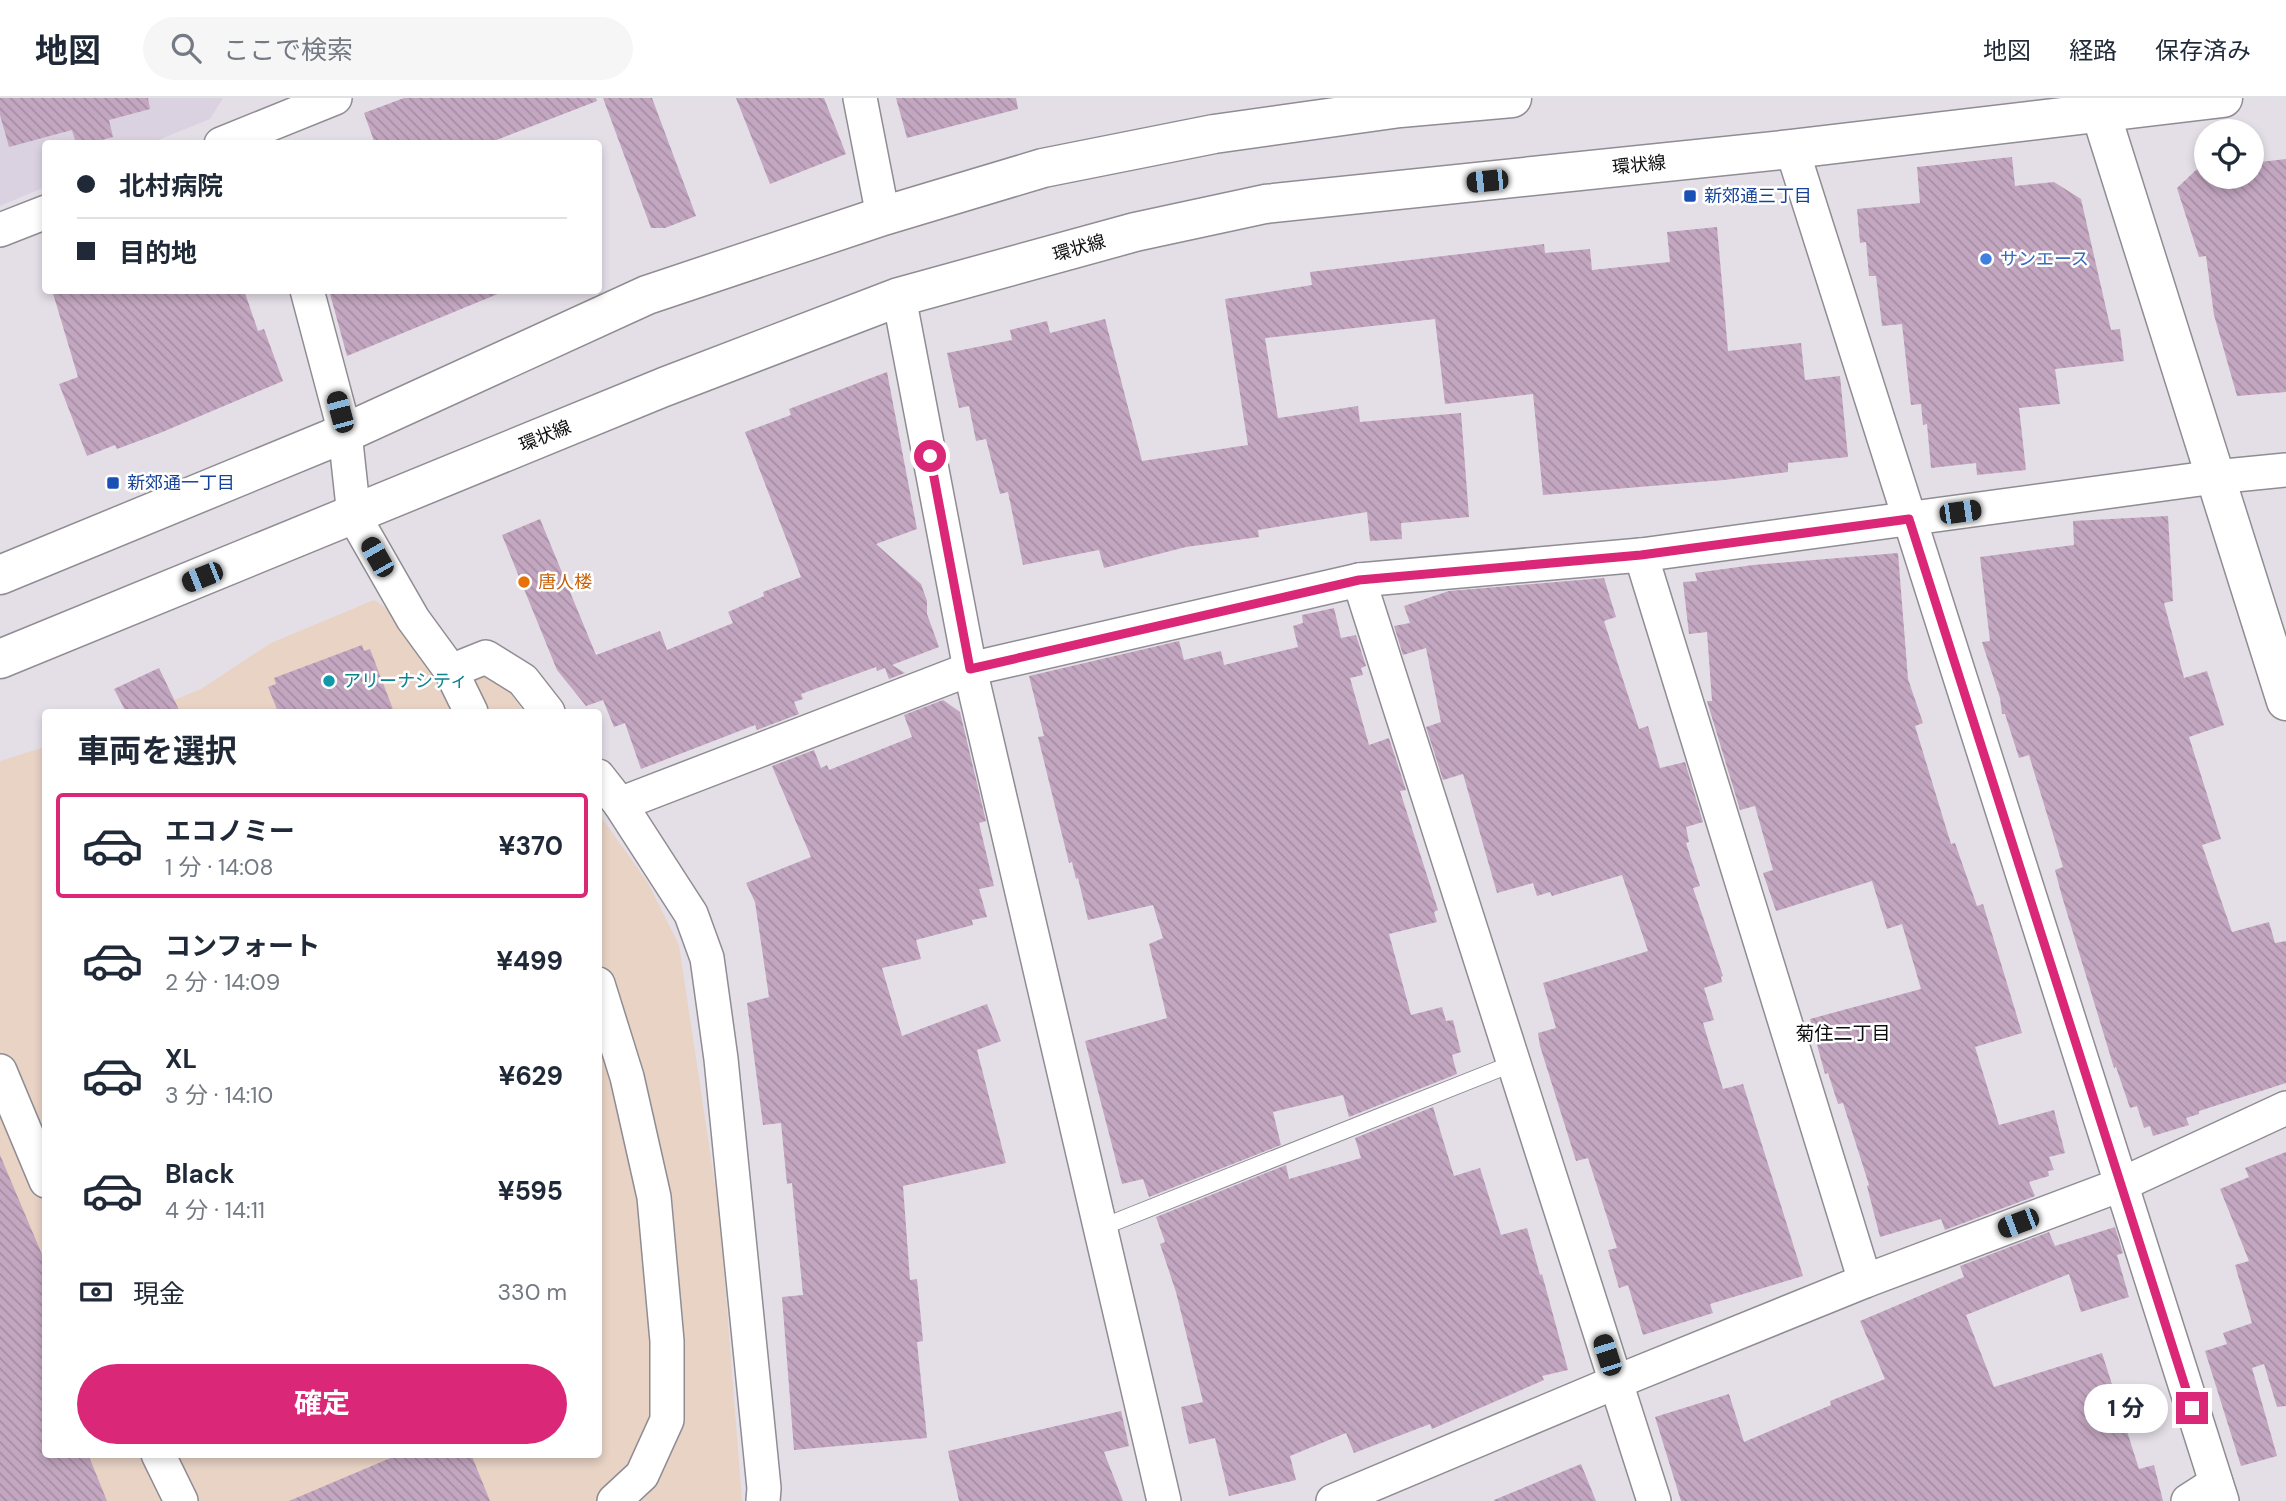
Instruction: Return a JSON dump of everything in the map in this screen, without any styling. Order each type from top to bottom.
[{"type":"main road","points":[[0,575],[345,433],[647,295],[883,216],[1043,168],[1201,137],[1400,108],[1512,98]]},
{"type":"main road","name":"環状線","points":[[0,659],[664,387],[899,297],[1135,232],[1265,204],[1791,149],[2099,104],[2223,98]]},
{"type":"main road","points":[[2099,104],[2286,701]]},
{"type":"street","points":[[229,140],[261,123],[335,98]]},
{"type":"street","points":[[860,98],[883,216]]},
{"type":"street","points":[[1791,149],[2219,1492],[2188,1501]]},
{"type":"street","points":[[0,230],[42,214]]},
{"type":"street","points":[[308,294],[345,433],[354,516],[413,619],[451,671],[470,709]]},
{"type":"street","points":[[899,297],[970,669],[1164,1501]]},
{"type":"street","points":[[620,804],[970,669],[1359,580],[1641,555],[2215,477],[2286,470]]},
{"type":"street","points":[[1641,555],[1865,1281]]},
{"type":"street","points":[[1359,580],[1654,1501]]},
{"type":"street","points":[[451,671],[486,657],[523,680],[546,709]]},
{"type":"street","points":[[602,781],[620,804],[691,914],[707,958],[721,1059],[764,1501]]},
{"type":"street","points":[[602,997],[627,1077],[654,1197],[667,1341],[667,1420],[642,1475],[614,1501]]},
{"type":"street","points":[[0,1071],[42,1171]]},
{"type":"street","points":[[1333,1501],[1865,1281],[2120,1185],[2286,1108]]},
{"type":"street","points":[[161,1458],[181,1501]]},
{"type":"lane","points":[[1100,1228],[1514,1063]]},
{"type":"shaded area","points":[[0,98],[223,98],[210,119],[158,140],[42,140],[42,188],[0,206]]},
{"type":"shaded area","points":[[374,600],[505,686],[522,709],[152,709],[201,689],[271,643]]},
{"type":"shaded area","points":[[42,748],[42,1458],[602,1458],[602,818],[648,883],[679,945],[720,1218],[742,1501],[0,1501],[0,761]]},
{"type":"building","points":[[0,98],[148,98],[150,109],[109,120],[113,137],[102,140],[75,140],[72,130],[9,147],[0,115]]},
{"type":"building","points":[[404,98],[596,98],[597,101],[496,140],[374,140],[364,113]]},
{"type":"building","points":[[603,98],[652,98],[696,216],[665,228],[651,228]]},
{"type":"building","points":[[736,98],[824,98],[846,154],[770,184]]},
{"type":"building","points":[[896,98],[1016,98],[1018,109],[907,138]]},
{"type":"building","points":[[2012,157],[2015,186],[2054,182],[2081,199],[2111,330],[2120,329],[2124,361],[2055,369],[2060,404],[2019,408],[2026,470],[1977,475],[1976,463],[1931,468],[1927,424],[1923,425],[1921,404],[1911,405],[1902,324],[1882,326],[1876,276],[1869,276],[1866,242],[1860,243],[1857,209],[1920,203],[1917,167]]},
{"type":"building","points":[[2286,159],[2286,392],[2237,396],[2214,315],[2206,256],[2199,257],[2177,188],[2194,172],[2194,189],[2264,189],[2264,162]]},
{"type":"building","points":[[1717,227],[1728,351],[1801,343],[1805,380],[1840,376],[1848,457],[1788,463],[1788,472],[1724,480],[1543,495],[1533,394],[1445,404],[1435,319],[1265,338],[1278,418],[1358,406],[1360,422],[1461,413],[1469,517],[1401,523],[1402,539],[1370,541],[1367,512],[1258,530],[1259,537],[1186,547],[1104,568],[1099,550],[1023,565],[1008,492],[1000,494],[986,439],[976,441],[969,406],[959,408],[947,353],[1012,340],[1010,330],[1047,321],[1050,333],[1105,319],[1142,461],[1248,445],[1225,299],[1312,285],[1310,272],[1544,244],[1545,253],[1590,249],[1592,270],[1670,262],[1667,232]]},
{"type":"building","points":[[53,294],[245,294],[258,331],[264,329],[283,381],[160,433],[117,449],[115,445],[87,456],[59,384],[78,377]]},
{"type":"building","points":[[330,294],[498,294],[347,356]]},
{"type":"building","points":[[887,372],[917,529],[876,544],[921,584],[927,601],[927,614],[939,647],[892,665],[905,673],[889,679],[885,668],[877,671],[876,667],[801,694],[803,699],[794,702],[799,714],[757,730],[755,725],[641,769],[625,723],[614,727],[603,700],[586,706],[557,670],[502,535],[540,519],[596,655],[660,631],[667,650],[733,623],[728,612],[764,596],[763,592],[801,577],[745,432],[791,415],[789,409]]},
{"type":"building","points":[[2168,516],[2173,601],[2164,603],[2184,678],[2207,671],[2224,725],[2189,737],[2221,839],[2202,845],[2232,932],[2269,922],[2275,943],[2286,941],[2286,1083],[2199,1111],[2199,1114],[2186,1118],[2189,1125],[2153,1136],[2150,1126],[2144,1128],[2137,1106],[2130,1108],[2116,1067],[2114,1068],[2061,893],[2055,870],[2063,867],[2029,755],[2019,758],[2005,714],[2002,714],[2000,698],[1982,642],[1990,641],[1980,557],[2074,545],[2073,521]]},
{"type":"building","points":[[1898,553],[1908,679],[1923,723],[1915,726],[1951,844],[1955,843],[1977,906],[1983,904],[2022,1033],[1975,1047],[1999,1125],[2054,1110],[2065,1153],[2049,1157],[2054,1170],[2048,1171],[2049,1176],[2029,1182],[2035,1196],[1945,1230],[1941,1219],[1880,1237],[1867,1186],[1869,1185],[1843,1103],[1838,1104],[1828,1073],[1825,1074],[1810,1019],[1921,989],[1902,924],[1887,929],[1872,881],[1776,911],[1763,873],[1773,870],[1755,806],[1740,810],[1707,701],[1712,701],[1707,632],[1689,634],[1683,582],[1697,581],[1695,573],[1753,565]]},
{"type":"building","points":[[1604,578],[1616,617],[1604,621],[1639,729],[1648,726],[1660,768],[1685,762],[1703,822],[1686,827],[1689,842],[1686,843],[1700,886],[1693,888],[1723,976],[1722,982],[1704,988],[1714,1020],[1703,1023],[1723,1089],[1743,1084],[1803,1276],[1710,1304],[1713,1313],[1643,1335],[1628,1285],[1619,1288],[1608,1250],[1617,1248],[1588,1158],[1576,1161],[1538,1033],[1556,1028],[1543,983],[1648,951],[1622,875],[1552,896],[1550,892],[1537,896],[1533,883],[1497,893],[1463,774],[1443,780],[1426,727],[1441,722],[1426,648],[1403,655],[1394,626],[1410,623],[1404,606],[1449,591]]},
{"type":"building","points":[[1334,608],[1341,638],[1356,635],[1366,666],[1361,668],[1363,675],[1350,678],[1369,745],[1389,738],[1406,790],[1400,791],[1438,910],[1434,912],[1437,922],[1389,934],[1411,1015],[1442,1007],[1446,1021],[1453,1020],[1461,1052],[1452,1055],[1457,1074],[1349,1117],[1343,1095],[1273,1112],[1281,1145],[1149,1197],[1143,1179],[1122,1184],[1085,1041],[1167,1018],[1149,944],[1163,938],[1153,905],[1088,920],[1078,878],[1076,879],[1072,862],[1069,863],[1038,737],[1044,736],[1029,676],[1179,641],[1184,660],[1221,651],[1224,665],[1298,647],[1293,626],[1303,623],[1302,615]]},
{"type":"building","name":"アリーナシティ","points":[[362,645],[364,651],[370,649],[393,709],[277,709],[268,687],[276,684],[274,678]]},
{"type":"building","points":[[159,668],[179,709],[124,709],[114,689]]},
{"type":"building","points":[[943,700],[960,712],[986,821],[979,823],[994,886],[979,889],[987,917],[972,920],[973,925],[916,940],[921,959],[882,968],[902,1036],[987,1004],[1001,1041],[977,1050],[1006,1163],[903,1186],[910,1280],[917,1279],[923,1341],[917,1342],[927,1438],[794,1450],[782,1297],[803,1295],[792,1183],[787,1184],[781,1123],[763,1125],[747,1003],[769,997],[755,902],[746,883],[811,857],[772,766],[814,750],[821,768],[827,765],[829,770],[912,737],[904,715]]},
{"type":"building","points":[[1433,1107],[1454,1176],[1480,1168],[1501,1235],[1527,1228],[1568,1370],[1542,1376],[1544,1380],[1432,1429],[1430,1424],[1354,1453],[1346,1433],[1290,1456],[1296,1480],[1229,1496],[1215,1438],[1189,1444],[1181,1407],[1203,1402],[1176,1292],[1160,1244],[1165,1242],[1156,1217],[1286,1165],[1289,1179],[1361,1158],[1355,1138]]},
{"type":"building","points":[[2286,1152],[2286,1406],[2277,1407],[2264,1364],[2252,1368],[2277,1456],[2241,1466],[2205,1351],[2227,1344],[2223,1333],[2252,1323],[2235,1265],[2249,1261],[2220,1189],[2249,1177],[2245,1168]]},
{"type":"building","points":[[0,1155],[42,1255],[42,1458],[90,1458],[107,1501],[0,1501]]},
{"type":"building","points":[[2115,1227],[2123,1253],[2117,1255],[2129,1297],[2081,1312],[2069,1274],[1966,1315],[1994,1387],[2102,1353],[2139,1469],[2154,1465],[2163,1501],[1681,1501],[1655,1417],[1729,1394],[1744,1442],[1831,1405],[1830,1401],[1885,1379],[1860,1321],[1964,1277],[1960,1266],[2049,1232],[2055,1246]]},
{"type":"building","points":[[1121,1411],[1129,1446],[1104,1452],[1123,1501],[959,1501],[948,1451]]},
{"type":"building","points":[[391,1458],[473,1458],[490,1501],[289,1501]]},
{"type":"building","points":[[1581,1464],[1596,1501],[1494,1501],[1494,1500]]},
{"type":"place","name":"新郊通三丁目","points":[[1690,196]]},
{"type":"place","name":"サンエース","points":[[1986,259]]},
{"type":"place","name":"新郊通一丁目","points":[[113,483]]},
{"type":"place","name":"唐人楼","points":[[524,582]]},
{"type":"place","name":"アリーナシティ","points":[[329,681]]},
{"type":"district","name":"菊住二丁目","points":[[1843,1033]]},
{"type":"route","points":[[930,456],[970,669],[1359,580],[1641,555],[1909,519],[2192,1408]]}]
